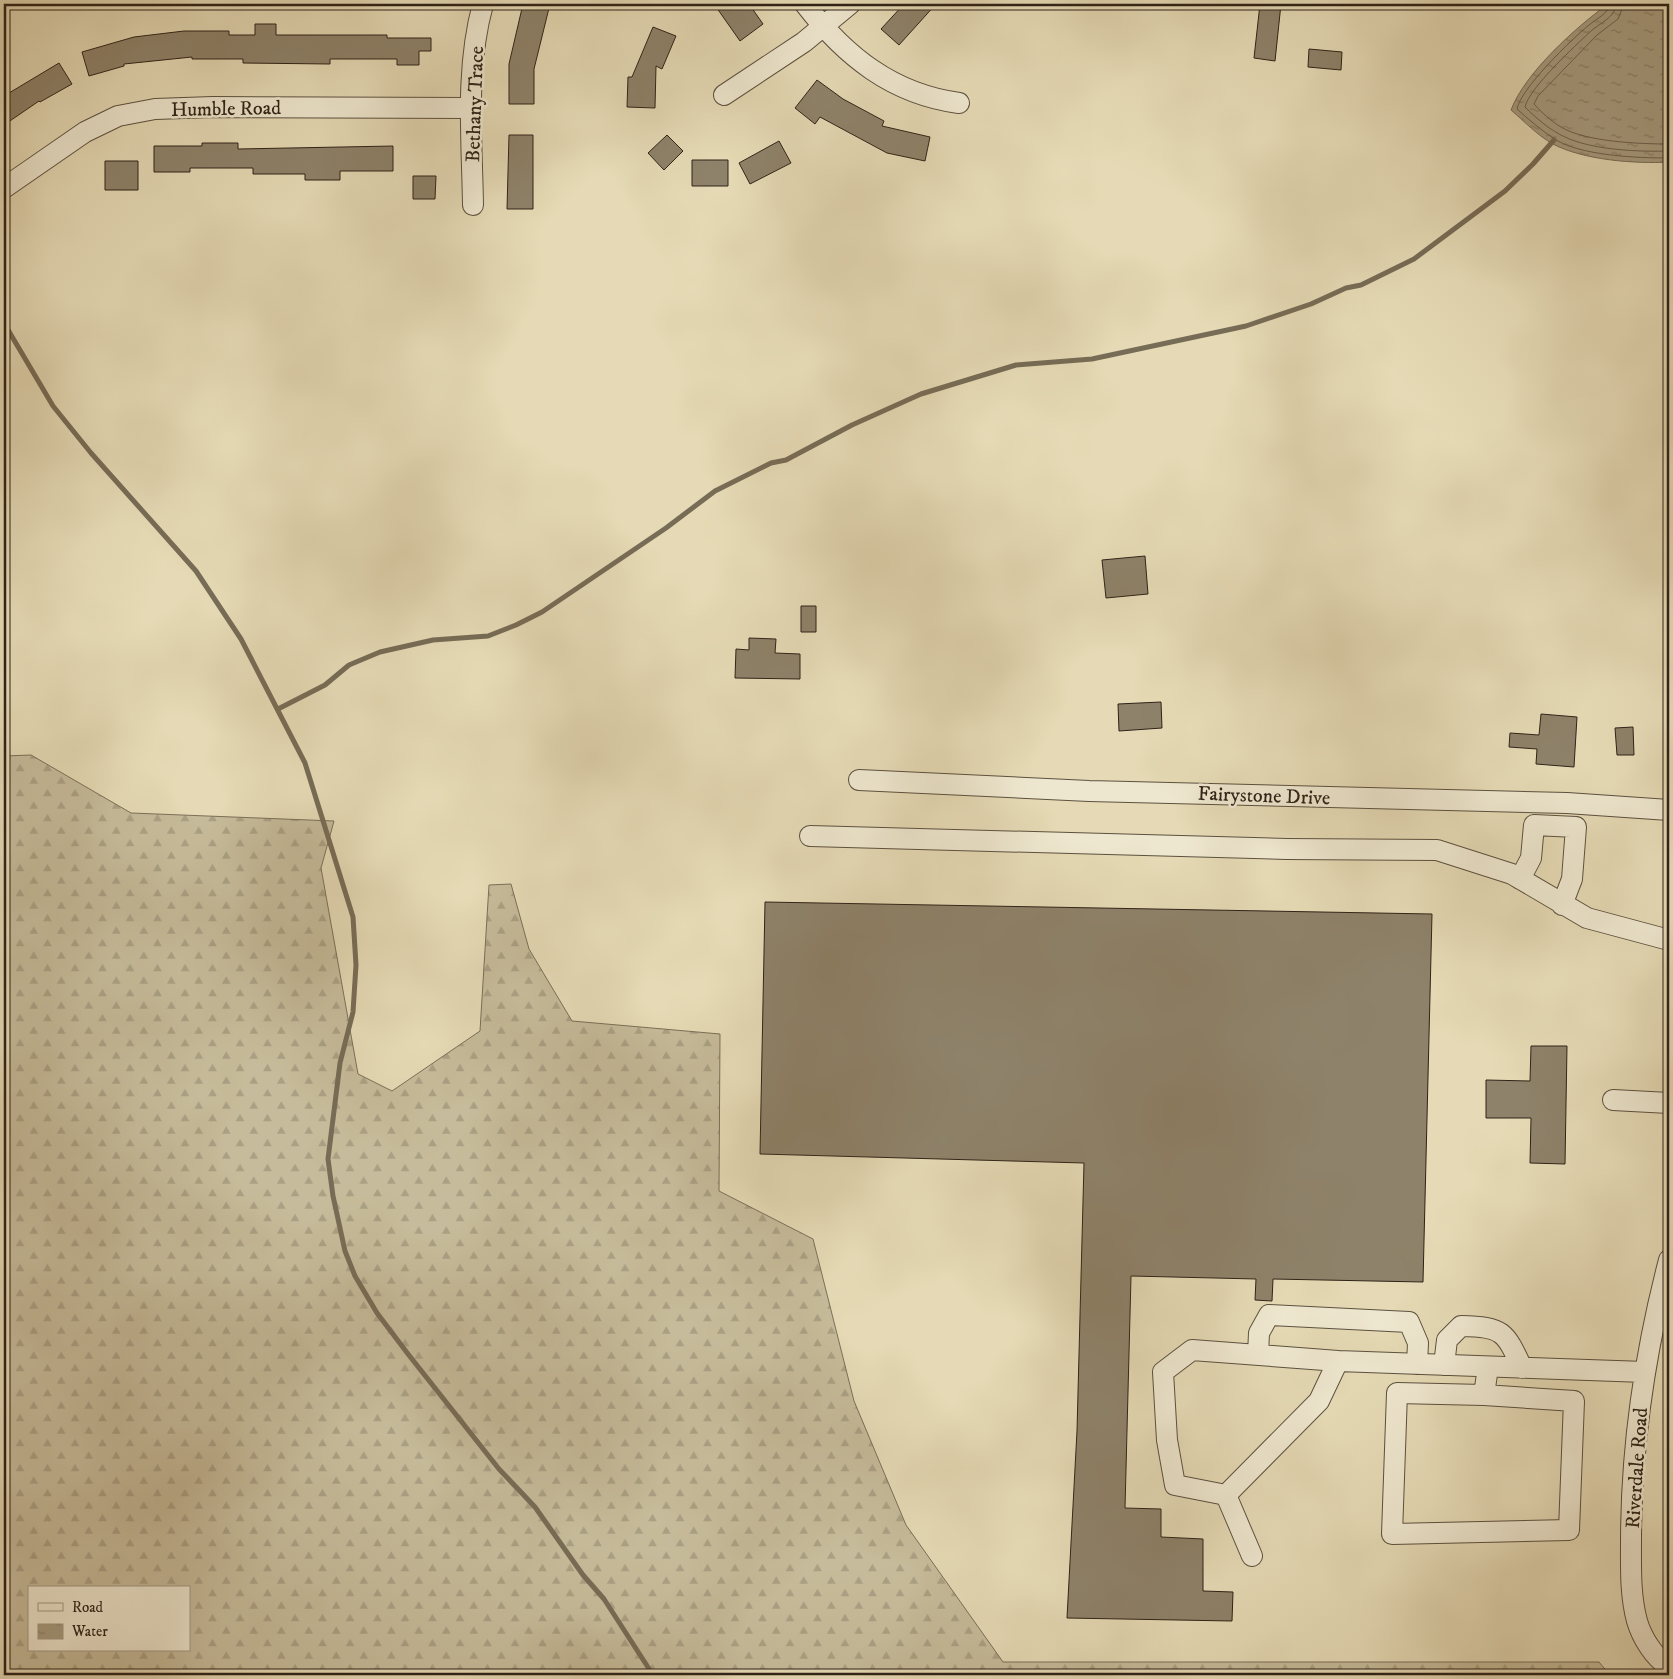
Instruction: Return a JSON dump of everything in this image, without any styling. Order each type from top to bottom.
[{"type":"street","name":"Bethany Trace","points":[[473,206],[471,108],[474,49],[483,4]]},
{"type":"street","points":[[805,4],[822,27],[857,60],[883,77],[930,99],[959,103]]},
{"type":"street","points":[[724,96],[804,42],[850,4]]},
{"type":"street","name":"Humble Road","points":[[4,188],[85,132],[118,116],[155,109],[213,107],[471,108]]},
{"type":"street","name":"Fairystone Drive","points":[[859,780],[1107,791],[1567,803],[1669,810]]},
{"type":"street","points":[[1520,879],[1530,858],[1534,825],[1576,827],[1572,879],[1562,905]]},
{"type":"street","points":[[810,836],[1287,849],[1437,850],[1512,874],[1587,918],[1669,940]]},
{"type":"street","points":[[1613,1100],[1669,1103]]},
{"type":"street","name":"Riverdale Road","points":[[1669,1260],[1657,1306],[1645,1372],[1634,1457],[1631,1515],[1631,1589],[1642,1633],[1650,1647],[1669,1667]]},
{"type":"street","points":[[1258,1355],[1259,1333],[1269,1315],[1409,1322],[1418,1343],[1417,1364]]},
{"type":"street","points":[[1444,1365],[1447,1340],[1460,1326],[1486,1327],[1508,1337],[1522,1368]]},
{"type":"street","points":[[1226,1495],[1175,1485],[1167,1440],[1163,1372],[1192,1350],[1338,1361],[1645,1372]]},
{"type":"street","points":[[1226,1495],[1318,1401],[1338,1361]]},
{"type":"street","points":[[1484,1395],[1488,1367]]},
{"type":"street","points":[[1398,1393],[1484,1395],[1574,1400],[1569,1530],[1392,1534],[1398,1393]]},
{"type":"street","points":[[1226,1495],[1252,1556]]},
{"type":"green space","points":[[31,755],[131,813],[334,821],[321,868],[358,1074],[392,1091],[480,1031],[489,885],[511,884],[529,949],[572,1021],[720,1034],[719,1191],[813,1239],[854,1401],[906,1525],[1003,1662],[1599,1662],[1610,1675],[4,1675],[4,756]]},
{"type":"water","points":[[1608,4],[1669,4],[1669,162],[1610,160],[1579,154],[1553,144],[1542,137],[1511,110],[1527,81],[1552,52],[1581,25]]},
{"type":"building","points":[[523,4],[550,4],[534,69],[534,104],[509,104],[509,64]]},
{"type":"building","points":[[714,4],[749,4],[763,24],[740,41]]},
{"type":"building","points":[[904,4],[936,4],[899,45],[881,29]]},
{"type":"building","points":[[1260,4],[1281,4],[1275,61],[1254,58]]},
{"type":"building","points":[[255,24],[276,24],[276,35],[387,35],[387,38],[431,38],[431,51],[419,51],[419,65],[397,65],[397,59],[330,59],[330,64],[243,63],[243,59],[192,59],[192,57],[124,64],[124,66],[89,76],[82,52],[134,37],[184,31],[229,31],[229,35],[255,35]]},
{"type":"building","points":[[653,27],[676,36],[662,69],[656,66],[655,108],[627,107],[628,77],[632,77]]},
{"type":"building","points":[[1309,49],[1342,52],[1341,70],[1308,67]]},
{"type":"building","points":[[59,63],[72,84],[39,101],[4,125],[4,96]]},
{"type":"building","points":[[817,80],[843,99],[884,121],[882,126],[930,137],[925,161],[887,153],[820,117],[815,124],[795,108]]},
{"type":"building","points":[[509,135],[533,135],[533,209],[507,209]]},
{"type":"building","points":[[667,135],[683,151],[664,170],[648,153]]},
{"type":"building","points":[[779,141],[791,163],[750,184],[739,163]]},
{"type":"building","points":[[202,143],[238,143],[238,149],[393,146],[393,171],[340,171],[340,180],[305,180],[305,174],[253,174],[253,168],[190,168],[190,172],[154,172],[154,146],[202,146]]},
{"type":"building","points":[[692,160],[728,160],[728,186],[692,186]]},
{"type":"building","points":[[105,161],[138,161],[138,190],[105,190]]},
{"type":"building","points":[[413,176],[436,176],[435,199],[413,199]]},
{"type":"building","points":[[1145,556],[1148,594],[1106,598],[1102,560]]},
{"type":"building","points":[[801,606],[816,606],[816,632],[801,632]]},
{"type":"building","points":[[749,638],[776,639],[775,653],[800,654],[800,679],[735,678],[736,649],[749,650]]},
{"type":"building","points":[[1161,702],[1162,728],[1119,731],[1118,704]]},
{"type":"building","points":[[1541,714],[1577,717],[1574,767],[1536,764],[1537,749],[1509,747],[1510,733],[1539,735]]},
{"type":"building","points":[[1633,727],[1634,755],[1617,755],[1615,728]]},
{"type":"building","points":[[765,902],[1432,914],[1423,1282],[1273,1279],[1272,1301],[1255,1300],[1256,1279],[1131,1276],[1125,1508],[1161,1509],[1161,1537],[1203,1539],[1203,1591],[1233,1592],[1232,1621],[1067,1618],[1077,1431],[1084,1163],[760,1154]]},
{"type":"building","points":[[1531,1046],[1567,1046],[1565,1164],[1530,1163],[1531,1118],[1486,1118],[1486,1080],[1530,1081]]},
{"type":"waterway","points":[[278,709],[325,685],[349,665],[380,652],[433,640],[488,636],[516,625],[542,612],[666,528],[715,491],[771,463],[786,460],[852,425],[921,394],[1016,365],[1092,359],[1246,326],[1311,304],[1346,288],[1361,285],[1414,259],[1505,191],[1554,140]]},
{"type":"waterway","points":[[4,323],[53,406],[91,453],[196,571],[241,639],[305,763],[353,917],[356,965],[353,1012],[340,1063],[328,1159],[333,1196],[345,1251],[355,1276],[377,1313],[408,1354],[499,1469],[535,1507],[583,1575],[604,1599],[653,1675]]}]
